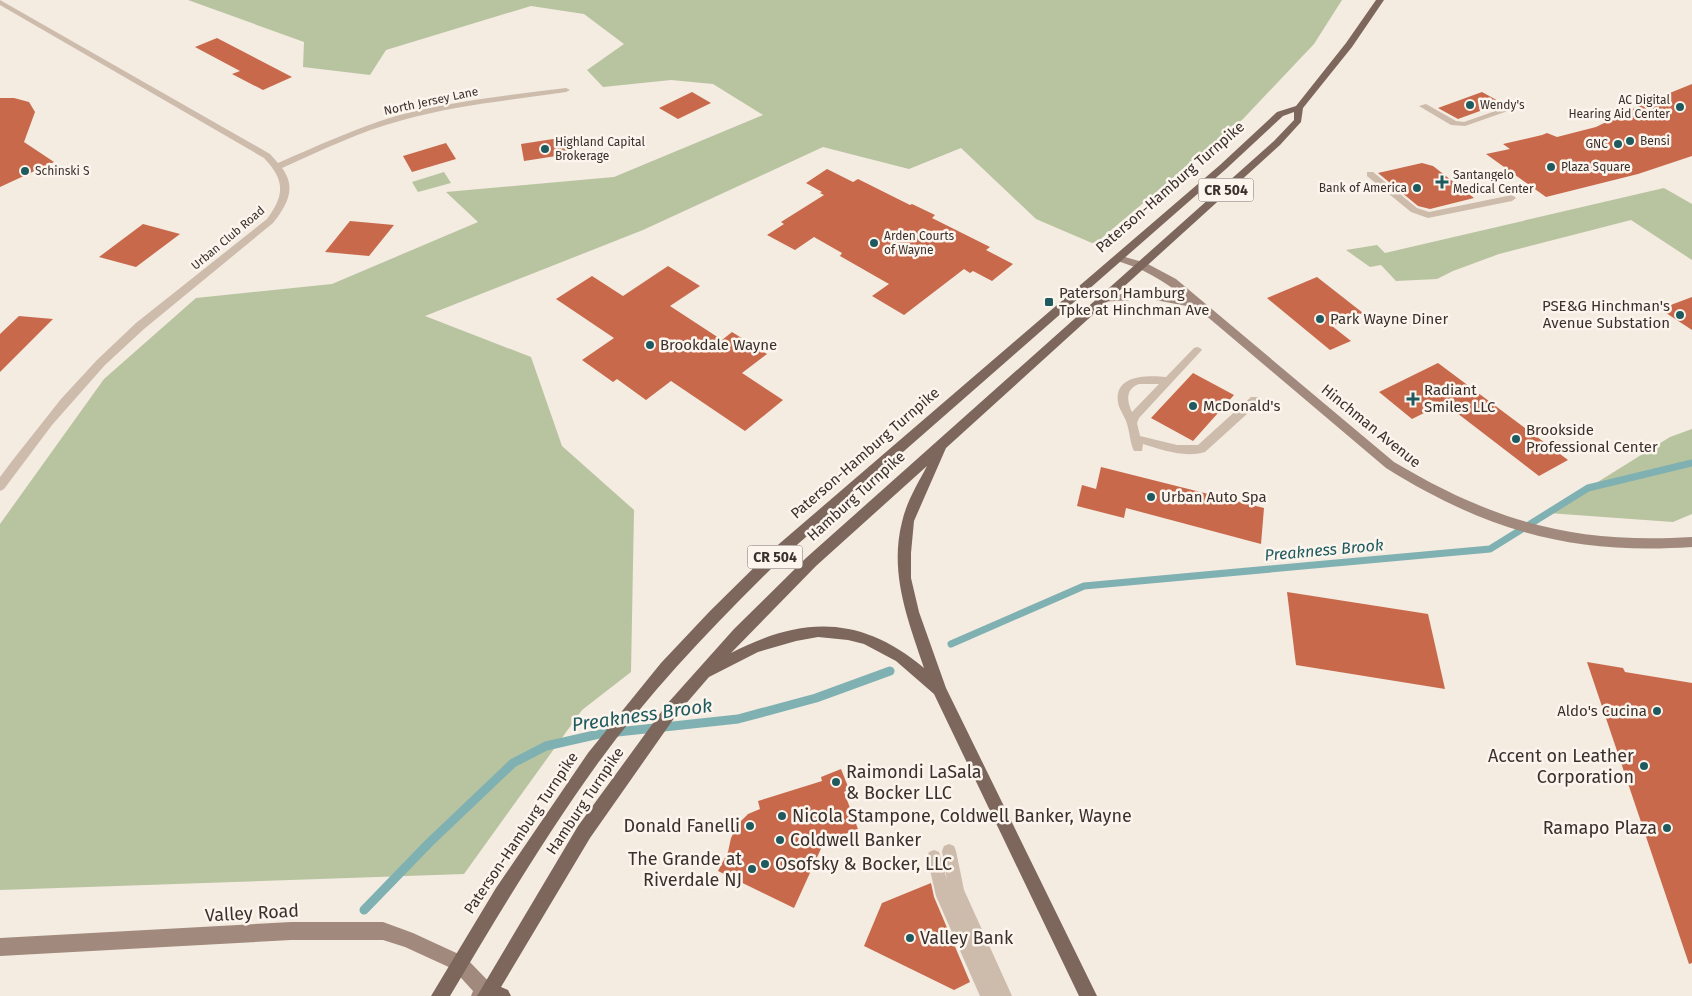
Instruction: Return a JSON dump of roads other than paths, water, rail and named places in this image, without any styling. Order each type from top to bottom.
[{"type":"main road","name":"Paterson-Hamburg Turnpike","points":[[440,996],[548,822],[593,758],[622,720],[715,615],[777,554],[1223,168],[1280,114],[1299,108],[1349,45],[1380,0]]},
{"type":"main road","name":"Hamburg Turnpike","points":[[489,995],[584,832],[646,744],[672,710],[768,602],[1282,137],[1298,120],[1299,108]]},
{"type":"main road","points":[[944,443],[908,521],[904,554],[904,578],[912,612],[939,689],[1088,996]]},
{"type":"main road","points":[[703,675],[755,647],[796,635],[818,631],[848,634],[867,639],[901,657],[939,689]]},
{"type":"street","points":[[0,2],[267,156],[278,166]]},
{"type":"street","name":"North Jersey Lane","points":[[278,166],[341,138],[400,118],[454,106],[566,90]]},
{"type":"street","name":"Urban Club Road","points":[[0,486],[37,434],[100,363],[140,326],[270,221],[283,203],[286,190],[285,178],[278,166]]},
{"type":"street","name":"Hinchman Avenue","points":[[1118,258],[1142,265],[1172,281],[1390,466],[1420,485],[1455,503],[1505,522],[1579,540],[1622,545],[1662,546],[1692,542]]},
{"type":"street","name":"Hinchman Avenue","points":[[1103,300],[1130,295],[1157,295],[1175,298],[1200,306]]},
{"type":"street","name":"Valley Road","points":[[0,947],[291,931],[384,931],[407,939],[459,963],[489,995]]},
{"type":"lane","points":[[1423,106],[1454,123],[1466,124],[1521,105]]},
{"type":"lane","points":[[1370,174],[1414,210],[1428,216],[1512,198]]},
{"type":"lane","points":[[1132,423],[1135,416],[1198,350]]},
{"type":"lane","points":[[1168,381],[1143,379],[1134,382],[1124,391],[1122,398],[1138,444],[1191,451],[1202,449],[1255,400]]},
{"type":"lane","points":[[949,850],[957,890],[1004,996]]},
{"type":"lane","points":[[934,857],[944,896],[988,996]]},
{"type":"waterway","name":"Preakness Brook","points":[[951,644],[1084,586],[1490,549],[1588,488],[1692,463]]},
{"type":"waterway","name":"Preakness Brook","points":[[364,910],[429,843],[513,763],[546,746],[599,734],[738,719],[816,698],[890,671]]},
{"type":"place","name":"Wendy's","points":[[1470,105]]},
{"type":"place","name":"AC Digital Hearing Aid Center","points":[[1680,107]]},
{"type":"place","name":"Bensi","points":[[1630,141]]},
{"type":"place","name":"GNC","points":[[1618,144]]},
{"type":"place","name":"Highland Capital Brokerage","points":[[545,149]]},
{"type":"place","name":"Plaza Square","points":[[1551,167]]},
{"type":"place","name":"Schinski S","points":[[25,171]]},
{"type":"place","name":"Santangelo Medical Center","points":[[1442,182]]},
{"type":"place","name":"Bank of America","points":[[1417,188]]},
{"type":"place","name":"Arden Courts of Wayne","points":[[874,243]]},
{"type":"place","name":"Paterson Hamburg Tpke at Hinchman Ave","points":[[1049,302]]},
{"type":"place","name":"PSE&G Hinchman's Avenue Substation","points":[[1680,315]]},
{"type":"place","name":"Park Wayne Diner","points":[[1320,319]]},
{"type":"place","name":"Brookdale Wayne","points":[[650,345]]},
{"type":"place","name":"Radiant Smiles LLC","points":[[1413,399]]},
{"type":"place","name":"McDonald's","points":[[1193,406]]},
{"type":"place","name":"Brookside Professional Center","points":[[1516,439]]},
{"type":"place","name":"Urban Auto Spa","points":[[1151,497]]},
{"type":"place","name":"Aldo's Cucina","points":[[1657,711]]},
{"type":"place","name":"Accent on Leather Corporation","points":[[1644,766]]},
{"type":"place","name":"Raimondi LaSala & Bocker LLC","points":[[836,782]]},
{"type":"place","name":"Nicola Stampone, Coldwell Banker, Wayne","points":[[782,816]]},
{"type":"place","name":"Donald Fanelli","points":[[750,826]]},
{"type":"place","name":"Ramapo Plaza","points":[[1667,828]]},
{"type":"place","name":"Coldwell Banker","points":[[780,840]]},
{"type":"place","name":"Osofsky & Bocker, LLC","points":[[765,864]]},
{"type":"place","name":"The Grande at Riverdale NJ","points":[[752,869]]},
{"type":"place","name":"Valley Bank","points":[[910,938]]}]
